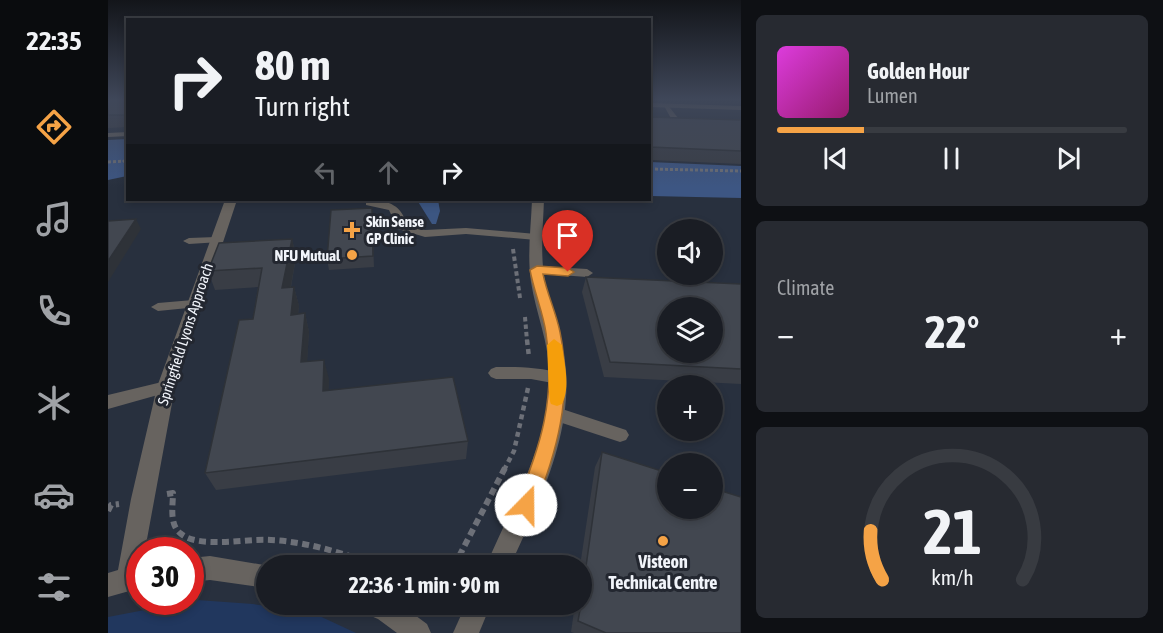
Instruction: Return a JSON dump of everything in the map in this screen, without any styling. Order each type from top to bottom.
[{"type":"street","name":"Springfield Lyons Approach","points":[[134,537],[166,387],[193,304],[218,244],[231,201]]},
{"type":"street","points":[[503,555],[543,462],[556,414],[558,378],[553,331],[540,290],[537,270],[538,201]]},
{"type":"street","points":[[204,569],[256,574]]},
{"type":"street","points":[[394,615],[418,633]]},
{"type":"street","points":[[466,633],[474,615]]},
{"type":"lane","points":[[108,135],[126,134]]},
{"type":"lane","points":[[370,203],[389,205],[398,212],[402,227],[419,234],[465,231],[536,237]]},
{"type":"lane","points":[[189,241],[218,244]]},
{"type":"lane","points":[[537,270],[587,273]]},
{"type":"lane","points":[[158,306],[193,304]]},
{"type":"lane","points":[[496,373],[531,373],[558,378]]},
{"type":"lane","points":[[108,402],[166,387]]},
{"type":"lane","points":[[556,414],[621,435]]},
{"type":"path","points":[[108,162],[126,161]]},
{"type":"path","points":[[651,169],[741,171]]},
{"type":"path","points":[[173,493],[173,519],[178,531],[190,540],[270,540],[314,545],[344,555]]},
{"type":"shaded area","points":[[108,129],[126,129],[126,201],[651,201],[651,129],[741,129],[741,633],[108,633]]},
{"type":"shaded area","points":[[126,139],[126,176],[108,180],[108,140]]},
{"type":"shaded area","points":[[651,162],[741,166],[741,198],[651,196]]},
{"type":"shaded area","points":[[418,201],[438,201],[440,211],[436,224],[432,224]]},
{"type":"shaded area","points":[[204,600],[256,604],[256,615],[317,615],[356,633],[108,633],[108,617],[126,614],[204,615]]},
{"type":"building","points":[[651,129],[741,129],[741,151],[651,147]]},
{"type":"building","points":[[372,208],[373,256],[327,259],[331,210]]},
{"type":"building","points":[[136,219],[108,261],[108,221]]},
{"type":"building","points":[[292,239],[282,288],[294,287],[291,315],[305,313],[301,362],[324,360],[323,391],[453,377],[468,441],[205,473],[239,320],[253,319],[262,268],[208,271],[219,243]]},
{"type":"building","points":[[586,277],[657,280],[657,285],[741,284],[741,369],[610,362]]},
{"type":"building","name":"Visteon Technical Centre","points":[[602,452],[657,470],[657,519],[723,519],[723,491],[741,497],[741,633],[606,633],[578,621],[579,615],[592,615],[592,555],[588,555]]},
{"type":"slow traffic","points":[[554,345],[558,378],[557,399]]},
{"type":"place","name":"Skin Sense GP Clinic","points":[[352,230]]},
{"type":"place","name":"NFU Mutual","points":[[352,255]]},
{"type":"place","name":"Visteon Technical Centre","points":[[663,541]]},
{"type":"route","points":[[526,505],[543,462],[556,414],[558,378],[553,331],[540,290],[537,270],[568,272]]}]
